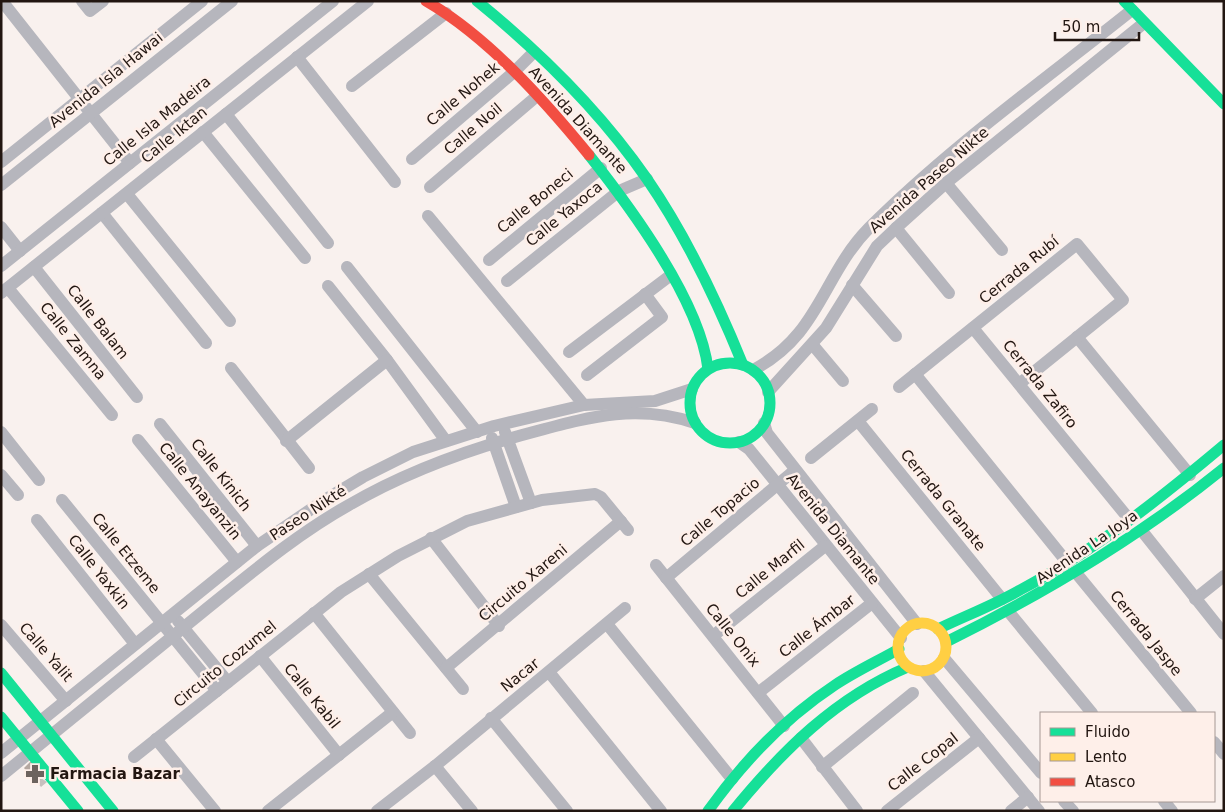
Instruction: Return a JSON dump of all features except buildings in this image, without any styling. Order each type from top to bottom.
[{"type":"street","points":[[2,1],[130,163]]},
{"type":"street","points":[[82,1],[90,12],[103,1]]},
{"type":"street","name":"Avenida Isla Hawai","points":[[1,162],[202,1]]},
{"type":"street","name":"Avenida Isla Hawai","points":[[1,185],[232,1]]},
{"type":"street","name":"Calle Isla Madeira","points":[[1,266],[333,1]]},
{"type":"street","name":"Calle Iktan","points":[[5,290],[368,1]]},
{"type":"street","name":"Avenida Diamante","points":[[426,1],[446,13],[514,72],[601,168],[619,191],[671,275],[700,334],[707,355],[708,369]]},
{"type":"street","name":"Avenida Diamante","points":[[477,1],[534,52],[592,112],[647,180],[700,269],[748,367]]},
{"type":"street","points":[[1128,6],[1224,104]]},
{"type":"street","name":"Avenida Paseo Nikte","points":[[748,367],[772,360],[793,342],[814,314],[847,258],[867,230],[913,184],[1128,6]]},
{"type":"street","points":[[352,86],[446,13]]},
{"type":"street","name":"Avenida Paseo Nikte","points":[[768,392],[826,328],[877,246],[946,183],[1144,24]]},
{"type":"street","name":"Calle Nohek","points":[[412,159],[514,72],[534,52]]},
{"type":"street","points":[[297,57],[395,182]]},
{"type":"street","name":"Calle Noil","points":[[430,187],[537,96]]},
{"type":"street","points":[[226,114],[328,244]]},
{"type":"street","points":[[204,132],[305,258]]},
{"type":"street","name":"Calle Boneci","points":[[489,260],[601,168]]},
{"type":"street","name":"Calle Yaxoca","points":[[507,281],[619,191],[647,180]]},
{"type":"street","points":[[946,183],[1002,250]]},
{"type":"street","points":[[127,194],[230,321]]},
{"type":"street","points":[[102,213],[206,343]]},
{"type":"street","points":[[428,216],[584,405]]},
{"type":"street","points":[[1,227],[20,251]]},
{"type":"street","points":[[896,228],[949,293]]},
{"type":"street","name":"Cerrada Rubí","points":[[973,328],[1077,244],[1122,300],[1019,384]]},
{"type":"street","name":"Calle Balam","points":[[34,267],[137,397]]},
{"type":"street","points":[[347,267],[494,444],[516,506]]},
{"type":"street","points":[[569,352],[671,275]]},
{"type":"street","points":[[852,285],[896,336]]},
{"type":"street","points":[[328,286],[388,360],[446,441]]},
{"type":"street","name":"Calle Zamna","points":[[5,290],[112,415]]},
{"type":"street","points":[[588,375],[662,317],[645,294]]},
{"type":"street","points":[[899,387],[973,328]]},
{"type":"street","name":"Cerrada Zafiro","points":[[973,328],[1129,519]]},
{"type":"street","points":[[1077,337],[1190,475]]},
{"type":"street","points":[[812,344],[843,381]]},
{"type":"street","points":[[286,441],[388,360]]},
{"type":"street","points":[[731,362],[748,367],[762,380],[768,392],[768,413],[764,423],[749,438],[739,442],[726,442],[714,439],[703,433],[695,423],[690,406],[692,389],[698,379],[708,369],[731,362]]},
{"type":"street","points":[[230,368],[309,468]]},
{"type":"street","points":[[915,374],[1066,562]]},
{"type":"street","name":"Paseo Nikté","points":[[1,753],[257,546],[363,477],[413,452],[502,424],[584,405],[654,401],[692,389]]},
{"type":"street","points":[[811,458],[872,409]]},
{"type":"street","name":"Paseo Nikté","points":[[1,776],[280,550],[349,505],[411,474],[507,439],[582,419],[616,414],[670,414],[695,423]]},
{"type":"street","name":"Cerrada Granate","points":[[858,421],[1002,599]]},
{"type":"street","name":"Avenida Diamante","points":[[764,423],[767,433],[795,470],[917,624]]},
{"type":"street","name":"Calle Kinich","points":[[160,424],[257,546]]},
{"type":"street","points":[[502,424],[531,503]]},
{"type":"street","points":[[1,432],[39,480]]},
{"type":"street","name":"Calle Anayanzin","points":[[138,440],[237,562]]},
{"type":"street","name":"Avenida Diamante","points":[[739,442],[749,449],[872,603],[900,643]]},
{"type":"street","name":"Avenida La Joya","points":[[938,629],[1033,583],[1066,562],[1190,475],[1224,445]]},
{"type":"street","name":"Avenida La Joya","points":[[946,642],[1077,574],[1142,531],[1224,468]]},
{"type":"street","name":"Calle Topacio","points":[[666,578],[795,470]]},
{"type":"street","points":[[1,474],[18,496]]},
{"type":"street","name":"Circuito Xareni","points":[[370,574],[431,538],[468,521],[531,503],[595,494],[601,497],[624,526],[446,668]]},
{"type":"street","name":"Calle Etzeme","points":[[62,500],[152,610],[172,614]]},
{"type":"street","name":"Calle Yaxkin","points":[[38,520],[135,644]]},
{"type":"street","points":[[1142,531],[1224,634]]},
{"type":"street","points":[[431,538],[499,626]]},
{"type":"street","name":"Calle Marfil","points":[[713,636],[825,546]]},
{"type":"street","name":"Calle Onix","points":[[656,565],[784,726]]},
{"type":"street","points":[[370,574],[463,689]]},
{"type":"street","name":"Circuito Cozumel","points":[[134,757],[314,613],[370,574]]},
{"type":"street","name":"Cerrada Jaspe","points":[[1077,574],[1190,712]]},
{"type":"street","points":[[1195,599],[1224,576]]},
{"type":"street","name":"Calle Ámbar","points":[[758,693],[872,603]]},
{"type":"street","name":"Nacar","points":[[377,811],[435,766],[625,608]]},
{"type":"street","points":[[152,610],[161,624],[179,631],[228,682]]},
{"type":"street","points":[[1008,611],[1091,712]]},
{"type":"street","points":[[314,613],[410,733]]},
{"type":"street","points":[[172,614],[179,631],[217,691]]},
{"type":"street","points":[[924,671],[939,664],[944,658],[946,642],[938,629],[924,623],[917,624],[905,631],[900,643],[903,662],[908,667],[924,671],[1039,811]]},
{"type":"street","points":[[606,624],[732,779]]},
{"type":"street","name":"Calle Yalit","points":[[1,625],[66,701]]},
{"type":"street","points":[[708,811],[732,779],[764,744],[784,726],[826,691],[900,643]]},
{"type":"street","name":"Calle Kabil","points":[[260,656],[339,755]]},
{"type":"street","points":[[944,658],[1040,772]]},
{"type":"street","points":[[733,811],[776,760],[801,738],[864,688],[893,672],[908,667]]},
{"type":"street","points":[[549,672],[661,811]]},
{"type":"street","points":[[1,673],[114,811]]},
{"type":"street","points":[[822,767],[913,693]]},
{"type":"street","points":[[268,811],[393,712]]},
{"type":"street","points":[[1,717],[78,811]]},
{"type":"street","points":[[492,718],[567,811]]},
{"type":"street","points":[[801,738],[858,811]]},
{"type":"street","name":"Calle Copal","points":[[887,811],[979,738]]},
{"type":"street","points":[[156,739],[215,811]]},
{"type":"street","points":[[1215,743],[1224,754]]},
{"type":"street","points":[[435,766],[472,811]]},
{"type":"street","points":[[1011,811],[1028,797]]},
{"type":"traffic: fast","points":[[477,1],[547,62],[610,130],[629,154],[662,201],[688,246],[712,293],[743,365]]},
{"type":"traffic: fast","points":[[1124,1],[1224,104]]},
{"type":"traffic: fast","points":[[589,155],[643,228],[678,285],[692,314],[702,342],[708,369]]},
{"type":"traffic: fast","points":[[730,363],[745,366],[758,375],[767,388],[770,403],[767,418],[758,431],[745,440],[730,443],[715,440],[702,431],[693,418],[690,403],[693,388],[702,375],[715,366],[730,363]]},
{"type":"traffic: fast","points":[[938,629],[990,606],[1074,558],[1126,523],[1224,445]]},
{"type":"traffic: fast","points":[[946,642],[1019,604],[1090,563],[1158,518],[1224,468]]},
{"type":"traffic: fast","points":[[708,811],[750,758],[782,726],[843,680],[899,649]]},
{"type":"traffic: fast","points":[[733,811],[771,767],[812,728],[857,694],[882,679],[908,667]]},
{"type":"traffic: fast","points":[[1,673],[113,811]]},
{"type":"traffic: fast","points":[[1,717],[78,811]]},
{"type":"traffic: slow","points":[[922,623],[931,625],[939,630],[944,638],[946,647],[944,656],[939,664],[931,669],[922,671],[913,669],[905,664],[900,656],[898,647],[900,638],[905,630],[913,625],[922,623]]},
{"type":"traffic: jam","points":[[426,1],[449,16],[493,51],[534,92],[589,155]]},
{"type":"place","name":"Farmacia Bazar","points":[[35,774]]}]
